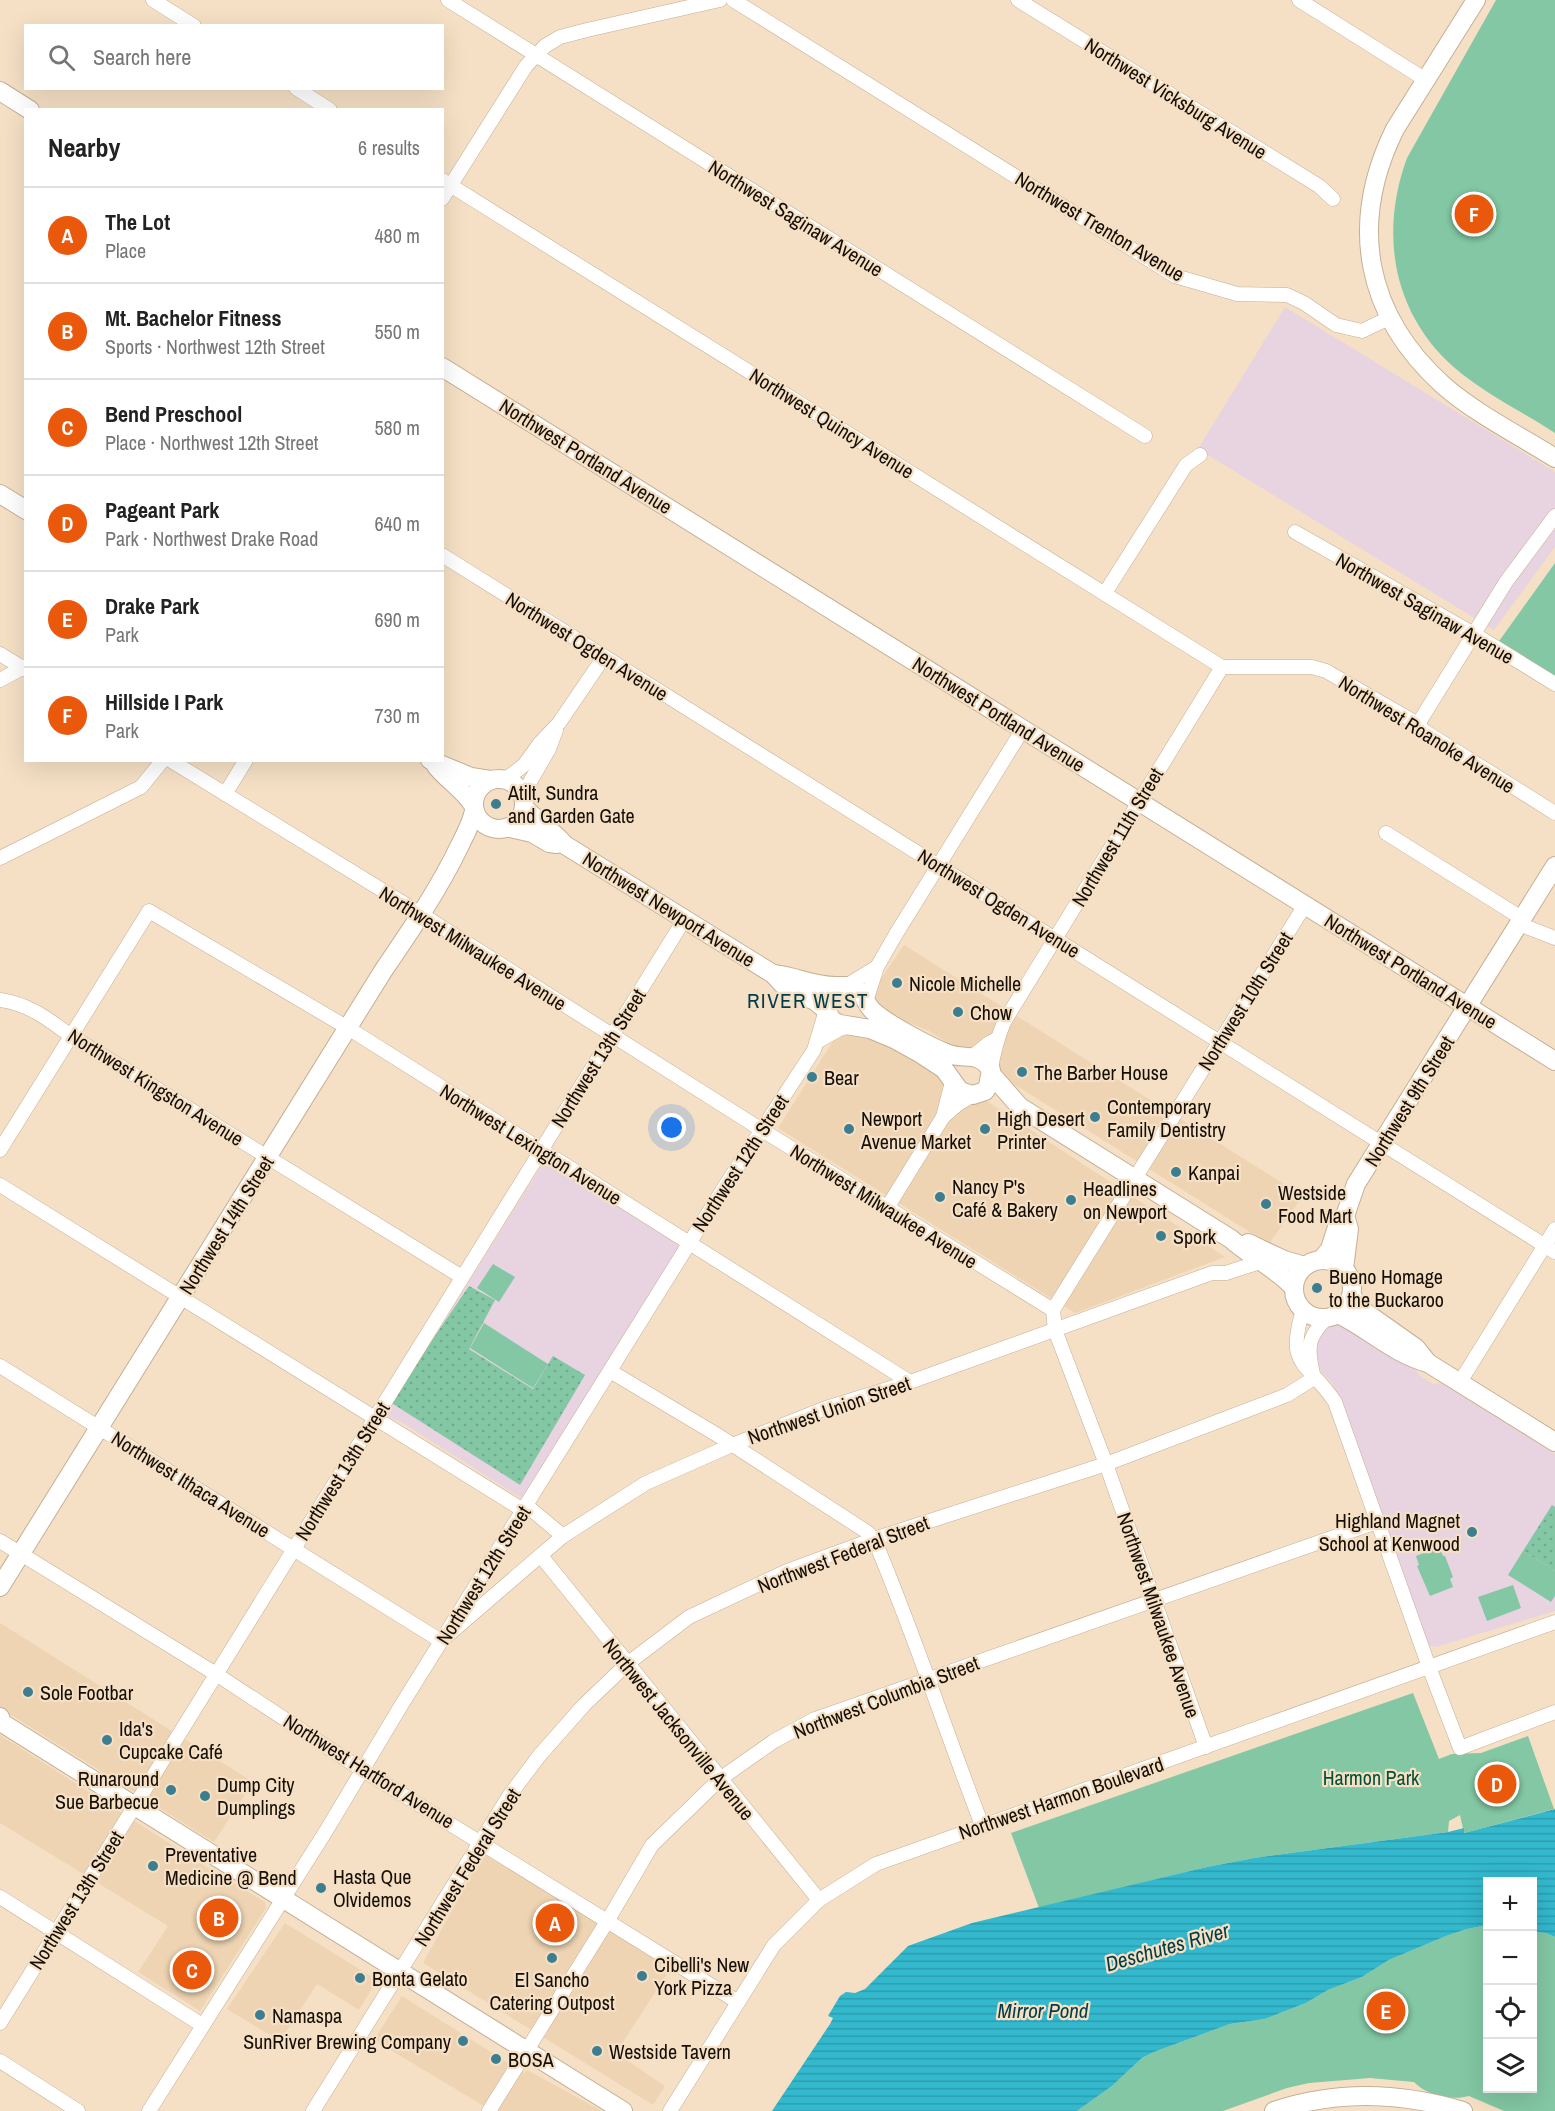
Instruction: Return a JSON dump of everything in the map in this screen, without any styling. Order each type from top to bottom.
[{"type":"street","points":[[153,0],[191,24]]},
{"type":"street","name":"Northwest Saginaw Avenue","points":[[448,0],[1145,436]]},
{"type":"street","points":[[447,182],[536,55],[545,46],[560,37],[720,0]]},
{"type":"street","name":"Northwest Trenton Avenue","points":[[733,0],[1175,276],[1237,294],[1287,295],[1304,303],[1336,325],[1362,331],[1389,318]]},
{"type":"street","name":"Northwest Vicksburg Avenue","points":[[1018,0],[1319,186],[1333,199]]},
{"type":"street","points":[[1299,0],[1426,80]]},
{"type":"street","points":[[1476,0],[1395,129],[1385,149],[1370,211],[1369,236],[1373,273],[1389,318],[1405,344],[1445,387],[1555,459]]},
{"type":"street","points":[[299,90],[327,108]]},
{"type":"street","points":[[0,91],[27,108]]},
{"type":"street","name":"Northwest Quincy Avenue","points":[[447,182],[1222,666]]},
{"type":"street","name":"Northwest Portland Avenue","points":[[444,368],[1555,1061]]},
{"type":"street","points":[[1105,593],[1186,465],[1200,455]]},
{"type":"street","points":[[0,494],[24,509]]},
{"type":"street","points":[[1418,724],[1506,582],[1555,516]]},
{"type":"street","name":"Northwest Saginaw Avenue","points":[[1295,532],[1474,634],[1555,684]]},
{"type":"street","name":"Northwest Ogden Avenue","points":[[444,556],[1550,1249]]},
{"type":"street","points":[[0,654],[24,668]]},
{"type":"street","points":[[473,808],[478,789],[510,776],[524,765],[559,723],[604,657]]},
{"type":"street","name":"Northwest Roanoke Avenue","points":[[1222,666],[1312,667],[1326,671],[1418,724],[1424,731],[1555,813]]},
{"type":"street","name":"Northwest 11th Street","points":[[992,1072],[997,1039],[1004,1022],[1222,666]]},
{"type":"street","points":[[0,680],[24,668]]},
{"type":"street","points":[[432,762],[445,777],[464,792],[480,823],[487,827],[506,829],[522,816],[526,789],[549,749],[559,723]]},
{"type":"street","points":[[867,1003],[877,967],[1023,729]]},
{"type":"street","points":[[0,858],[141,788],[161,762]]},
{"type":"street","name":"Northwest Milwaukee Avenue","points":[[173,762],[421,914],[762,1130],[1053,1310],[1055,1330],[1106,1464],[1206,1748]]},
{"type":"street","points":[[225,794],[245,762]]},
{"type":"street","points":[[434,762],[471,777],[496,780],[517,786],[524,803]]},
{"type":"street","name":"Northwest Newport Avenue","points":[[524,803],[538,822],[555,834],[565,845],[773,974],[786,988],[815,1001],[833,1020],[852,1026]]},
{"type":"street","name":"Northwest 14th Street","points":[[0,1587],[452,863],[469,828],[473,808]]},
{"type":"street","name":"Northwest Newport Avenue","points":[[506,829],[532,833],[549,843],[565,845]]},
{"type":"street","name":"Northwest 14th Street","points":[[452,863],[482,838],[506,829]]},
{"type":"street","points":[[1386,833],[1521,922],[1555,938]]},
{"type":"street","name":"Northwest 9th Street","points":[[1313,1263],[1330,1249],[1356,1184],[1555,866]]},
{"type":"street","name":"Northwest 10th Street","points":[[1053,1310],[1305,905]]},
{"type":"street","name":"Northwest Lexington Avenue","points":[[71,1036],[149,911],[348,1028],[910,1382]]},
{"type":"street","name":"Northwest 13th Street","points":[[0,2023],[684,920]]},
{"type":"street","points":[[825,1010],[828,998],[842,986],[877,967]]},
{"type":"street","name":"Northwest Newport Avenue","points":[[773,974],[789,975],[813,985],[842,986]]},
{"type":"street","points":[[842,986],[859,990],[877,1014],[943,1052],[982,1060],[1020,1107]]},
{"type":"street","name":"Northwest Kingston Avenue","points":[[0,1000],[16,1002],[35,1010],[71,1036],[462,1277]]},
{"type":"street","name":"Northwest 12th Street","points":[[149,2111],[284,1898],[688,1244],[814,1050],[825,1010]]},
{"type":"street","points":[[818,1041],[838,1030],[852,1026],[870,1029],[902,1042],[944,1069],[960,1091],[1020,1107],[1231,1239],[1246,1253],[1277,1272],[1294,1288]]},
{"type":"street","points":[[0,1150],[71,1036]]},
{"type":"street","name":"Northwest 11th Street","points":[[967,1057],[997,1039]]},
{"type":"street","points":[[887,1208],[943,1117],[958,1104],[988,1086],[992,1072]]},
{"type":"street","points":[[943,1117],[951,1079]]},
{"type":"street","points":[[0,1185],[524,1508],[563,1536]]},
{"type":"street","name":"Northwest 9th Street","points":[[1344,1269],[1349,1229],[1345,1216]]},
{"type":"street","points":[[1460,1382],[1550,1249],[1555,1229]]},
{"type":"street","points":[[1231,1239],[1253,1245],[1284,1260],[1313,1263],[1331,1261],[1344,1269],[1350,1277],[1352,1286],[1348,1303],[1317,1327],[1309,1343],[1309,1356],[1314,1378]]},
{"type":"street","name":"Northwest Union Street","points":[[441,1641],[563,1536],[646,1483],[732,1445],[826,1408],[910,1382],[1212,1273],[1226,1273],[1260,1262]]},
{"type":"street","points":[[1313,1263],[1296,1278],[1294,1288],[1297,1302],[1303,1310],[1314,1316],[1332,1316],[1357,1323],[1410,1358],[1428,1363],[1555,1442]]},
{"type":"street","points":[[1351,1296],[1365,1312],[1416,1348],[1428,1363]]},
{"type":"street","points":[[1303,1310],[1297,1328],[1296,1349],[1301,1362],[1335,1402],[1460,1748],[1555,1712]]},
{"type":"street","name":"Northwest Ithaca Avenue","points":[[0,1366],[441,1641]]},
{"type":"street","points":[[610,1371],[808,1492],[874,1539],[904,1610],[927,1679],[982,1825]]},
{"type":"street","name":"Northwest Federal Street","points":[[313,2111],[509,1796],[539,1756],[584,1705],[627,1664],[689,1617],[787,1571],[874,1539],[1106,1464],[1287,1395],[1314,1378]]},
{"type":"street","name":"Northwest Columbia Street","points":[[489,2111],[652,1845],[720,1779],[774,1741],[815,1719],[1377,1522]]},
{"type":"street","name":"Northwest Hartford Avenue","points":[[0,1541],[738,2002]]},
{"type":"street","name":"Northwest Jacksonville Avenue","points":[[541,1556],[819,1900]]},
{"type":"street","name":"Northwest Harmon Boulevard","points":[[670,2111],[774,1945],[819,1900],[876,1864],[1555,1622]]},
{"type":"street","points":[[1,1722],[623,2111]]},
{"type":"street","points":[[0,1897],[202,2025]]},
{"type":"street","points":[[0,2061],[78,2111]]},
{"type":"street","points":[[1274,2111],[1324,2098],[1366,2095],[1415,2105],[1440,2104],[1463,2111]]},
{"type":"shaded area","points":[[1285,307],[1555,472],[1555,547],[1494,630],[1198,449]]},
{"type":"shaded area","points":[[904,945],[1303,1196],[1269,1244],[929,1031],[878,1010],[869,996]]},
{"type":"shaded area","points":[[838,1033],[876,1036],[979,1096],[1225,1257],[1075,1313],[778,1128]]},
{"type":"shaded area","points":[[545,1160],[678,1244],[678,1248],[596,1387],[591,1389],[521,1498],[401,1422],[390,1418],[387,1413]]},
{"type":"shaded area","name":"Highland Magnet School at Kenwood","points":[[1341,1321],[1415,1368],[1419,1375],[1433,1384],[1441,1383],[1555,1454],[1555,1611],[1436,1647],[1429,1646],[1342,1400],[1331,1382],[1315,1364],[1315,1338],[1332,1322]]},
{"type":"shaded area","points":[[0,1623],[253,1782],[214,1842],[0,1708]]},
{"type":"shaded area","points":[[0,1735],[183,1852],[185,1857],[196,1864],[200,1863],[265,1902],[266,1908],[200,2011],[138,1972],[168,1926],[0,1823]]},
{"type":"shaded area","points":[[484,1852],[670,1969],[616,2053],[665,2086],[653,2105],[423,1963]]},
{"type":"shaded area","points":[[285,1923],[377,1980],[359,2010],[317,1984],[280,2041],[227,2009]]},
{"type":"shaded area","points":[[402,1996],[524,2073],[527,2070],[602,2111],[492,2111],[374,2040]]},
{"type":"green space","points":[[1496,0],[1555,0],[1555,433],[1473,382],[1439,352],[1421,329],[1407,303],[1398,275],[1394,247],[1394,217],[1398,188],[1407,158]]},
{"type":"green space","points":[[1555,563],[1555,681],[1497,644]]},
{"type":"green space","points":[[493,1264],[515,1277],[499,1302],[477,1288]]},
{"type":"green space","points":[[469,1286],[495,1300],[469,1349],[533,1389],[553,1356],[585,1375],[520,1485],[390,1402]]},
{"type":"green space","points":[[484,1323],[548,1364],[533,1388],[470,1348]]},
{"type":"green space","points":[[1552,1505],[1555,1507],[1555,1571],[1523,1551]]},
{"type":"green space","points":[[1439,1547],[1453,1577],[1450,1579],[1453,1587],[1430,1596],[1417,1566],[1419,1565],[1416,1556]]},
{"type":"green space","points":[[1523,1551],[1555,1571],[1555,1596],[1551,1602],[1508,1575]]},
{"type":"green space","points":[[1513,1585],[1521,1608],[1487,1621],[1478,1597]]},
{"type":"green space","name":"Harmon Park","points":[[1413,1693],[1439,1759],[1452,1754],[1481,1753],[1528,1736],[1554,1809],[1464,1833],[1460,1815],[1449,1821],[1448,1832],[1254,1858],[1207,1867],[1039,1908],[1011,1833]]},
{"type":"green space","points":[[1483,1926],[1483,2093],[1537,2093],[1537,1932],[1555,1937],[1555,2111],[1504,2111],[1469,2096],[1454,2098],[1432,2093],[1414,2082],[1370,2078],[1309,2083],[1287,2088],[1223,2111],[1077,2111],[1112,2086],[1142,2058],[1154,2052],[1230,2024],[1265,2019],[1306,2003],[1328,1990],[1362,1977],[1389,1960],[1467,1929]]},
{"type":"water","name":"Mirror Pond","points":[[1555,1809],[1555,1937],[1537,1932],[1537,1877],[1483,1877],[1483,1926],[1446,1936],[1389,1960],[1362,1977],[1265,2019],[1230,2024],[1154,2052],[1142,2058],[1112,2086],[1077,2111],[772,2111],[830,2024],[833,2018],[828,2016],[840,1996],[846,1992],[855,1993],[865,1989],[908,1946],[972,1923],[1207,1867],[1254,1858],[1464,1828],[1464,1833]]},
{"type":"place","name":"Hillside I Park","points":[[1474,214]]},
{"type":"place","name":"Atilt, Sundra and Garden Gate","points":[[496,804]]},
{"type":"place","name":"Nicole Michelle","points":[[897,983]]},
{"type":"place","name":"Chow","points":[[958,1012]]},
{"type":"place","name":"The Barber House","points":[[1022,1072]]},
{"type":"place","name":"Bear","points":[[812,1077]]},
{"type":"place","name":"Contemporary Family Dentistry","points":[[1095,1117]]},
{"type":"place","name":"Newport Avenue Market","points":[[849,1129]]},
{"type":"place","name":"High Desert Printer","points":[[985,1129]]},
{"type":"place","name":"Kanpai","points":[[1176,1172]]},
{"type":"place","name":"Nancy P's Café & Bakery","points":[[940,1197]]},
{"type":"place","name":"Headlines on Newport","points":[[1071,1200]]},
{"type":"place","name":"Westside Food Mart","points":[[1266,1204]]},
{"type":"place","name":"Spork","points":[[1161,1236]]},
{"type":"place","name":"Bueno Homage to the Buckaroo","points":[[1317,1288]]},
{"type":"place","name":"Highland Magnet School at Kenwood","points":[[1472,1532]]},
{"type":"place","name":"Sole Footbar","points":[[28,1692]]},
{"type":"place","name":"Ida's Cupcake Café","points":[[107,1740]]},
{"type":"place","name":"Pageant Park","points":[[1497,1784]]},
{"type":"place","name":"Runaround Sue Barbecue","points":[[171,1790]]},
{"type":"place","name":"Dump City Dumplings","points":[[205,1796]]},
{"type":"place","name":"Preventative Medicine @ Bend","points":[[153,1866]]},
{"type":"place","name":"Hasta Que Olvidemos","points":[[321,1888]]},
{"type":"place","name":"Mt. Bachelor Fitness","points":[[219,1918]]},
{"type":"place","name":"The Lot","points":[[555,1923]]},
{"type":"place","name":"El Sancho Catering Outpost","points":[[552,1958]]},
{"type":"place","name":"Bend Preschool","points":[[192,1970]]},
{"type":"place","name":"Cibelli's New York Pizza","points":[[642,1976]]},
{"type":"place","name":"Bonta Gelato","points":[[360,1978]]},
{"type":"place","name":"Drake Park","points":[[1386,2011]]},
{"type":"place","name":"Namaspa","points":[[260,2015]]},
{"type":"place","name":"SunRiver Brewing Company","points":[[463,2041]]},
{"type":"place","name":"Westside Tavern","points":[[597,2051]]},
{"type":"place","name":"BOSA","points":[[496,2059]]},
{"type":"district","name":"RIVER WEST","points":[[808,1000]]},
{"type":"water label","name":"Deschutes River","points":[[1167,1947]]}]
